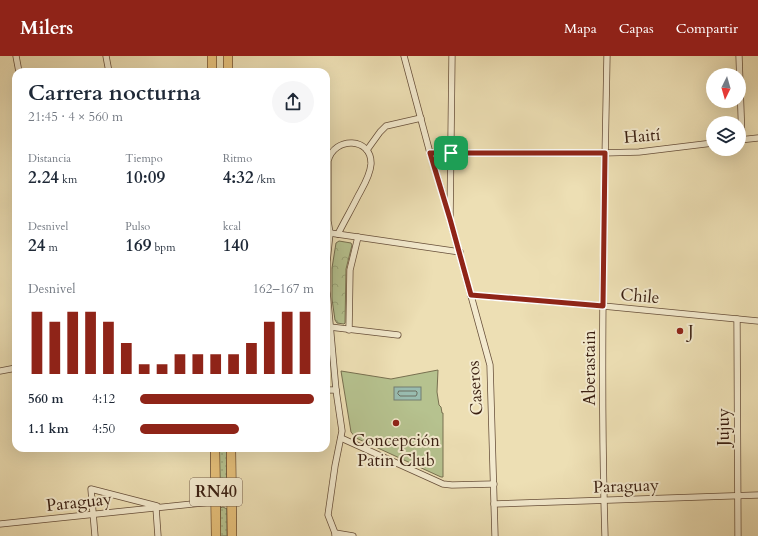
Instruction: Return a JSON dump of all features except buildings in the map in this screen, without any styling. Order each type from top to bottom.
[{"type":"main road","points":[[212,56],[212,68]]},
{"type":"main road","points":[[228,56],[228,68]]},
{"type":"main road","name":"RN40","points":[[215,452],[216,536]]},
{"type":"main road","name":"RN40","points":[[231,452],[232,536]]},
{"type":"street","points":[[16,56],[18,68]]},
{"type":"street","points":[[106,56],[108,68]]},
{"type":"street","name":"Caseros","points":[[404,56],[430,153],[460,252],[490,365],[495,536]]},
{"type":"street","name":"Caseros","points":[[450,219],[452,56]]},
{"type":"street","name":"Aberastain","points":[[605,536],[603,306],[607,56]]},
{"type":"street","points":[[739,56],[740,116]]},
{"type":"street","points":[[367,150],[386,126],[421,118]]},
{"type":"street","points":[[746,139],[758,138]]},
{"type":"street","points":[[330,153],[338,146],[345,143],[349,142],[359,145],[367,150],[371,166],[369,174],[338,234]]},
{"type":"street","name":"Haití","points":[[430,153],[639,152],[706,144]]},
{"type":"street","points":[[330,233],[460,252]]},
{"type":"street","points":[[349,330],[350,270],[358,237]]},
{"type":"street","name":"Chile","points":[[471,295],[758,321]]},
{"type":"street","name":"Jujuy","points":[[737,319],[738,536]]},
{"type":"street","points":[[353,536],[335,534],[328,515],[342,431],[336,390],[330,328],[398,335]]},
{"type":"street","points":[[0,371],[12,369]]},
{"type":"street","points":[[330,390],[336,390]]},
{"type":"street","points":[[341,438],[442,484],[494,484]]},
{"type":"street","name":"Paraguay","points":[[93,514],[91,489],[158,508]]},
{"type":"street","name":"Paraguay","points":[[494,504],[758,495]]},
{"type":"street","name":"Paraguay","points":[[0,524],[231,500]]},
{"type":"street","points":[[158,508],[158,536]]},
{"type":"street","points":[[93,514],[95,536]]},
{"type":"green space","points":[[339,241],[351,243],[352,245],[346,269],[344,324],[337,323],[335,320],[332,299],[332,268],[336,243]]},
{"type":"green space","name":"Concepción Patin Club","points":[[438,370],[437,392],[439,405],[443,413],[443,477],[356,438],[351,432],[341,371],[391,379]]},
{"type":"green space","points":[[219,452],[227,452],[227,489],[224,491],[220,489]]},
{"type":"green space","points":[[223,507],[227,509],[227,536],[220,536],[220,508]]},
{"type":"water","points":[[394,387],[421,387],[421,400],[394,400]]},
{"type":"place","name":"J","points":[[680,331]]},
{"type":"place","name":"Concepción Patin Club","points":[[396,423]]},
{"type":"route","points":[[430,153],[451,153],[605,153],[603,306],[471,295],[460,252],[430,153]]}]
